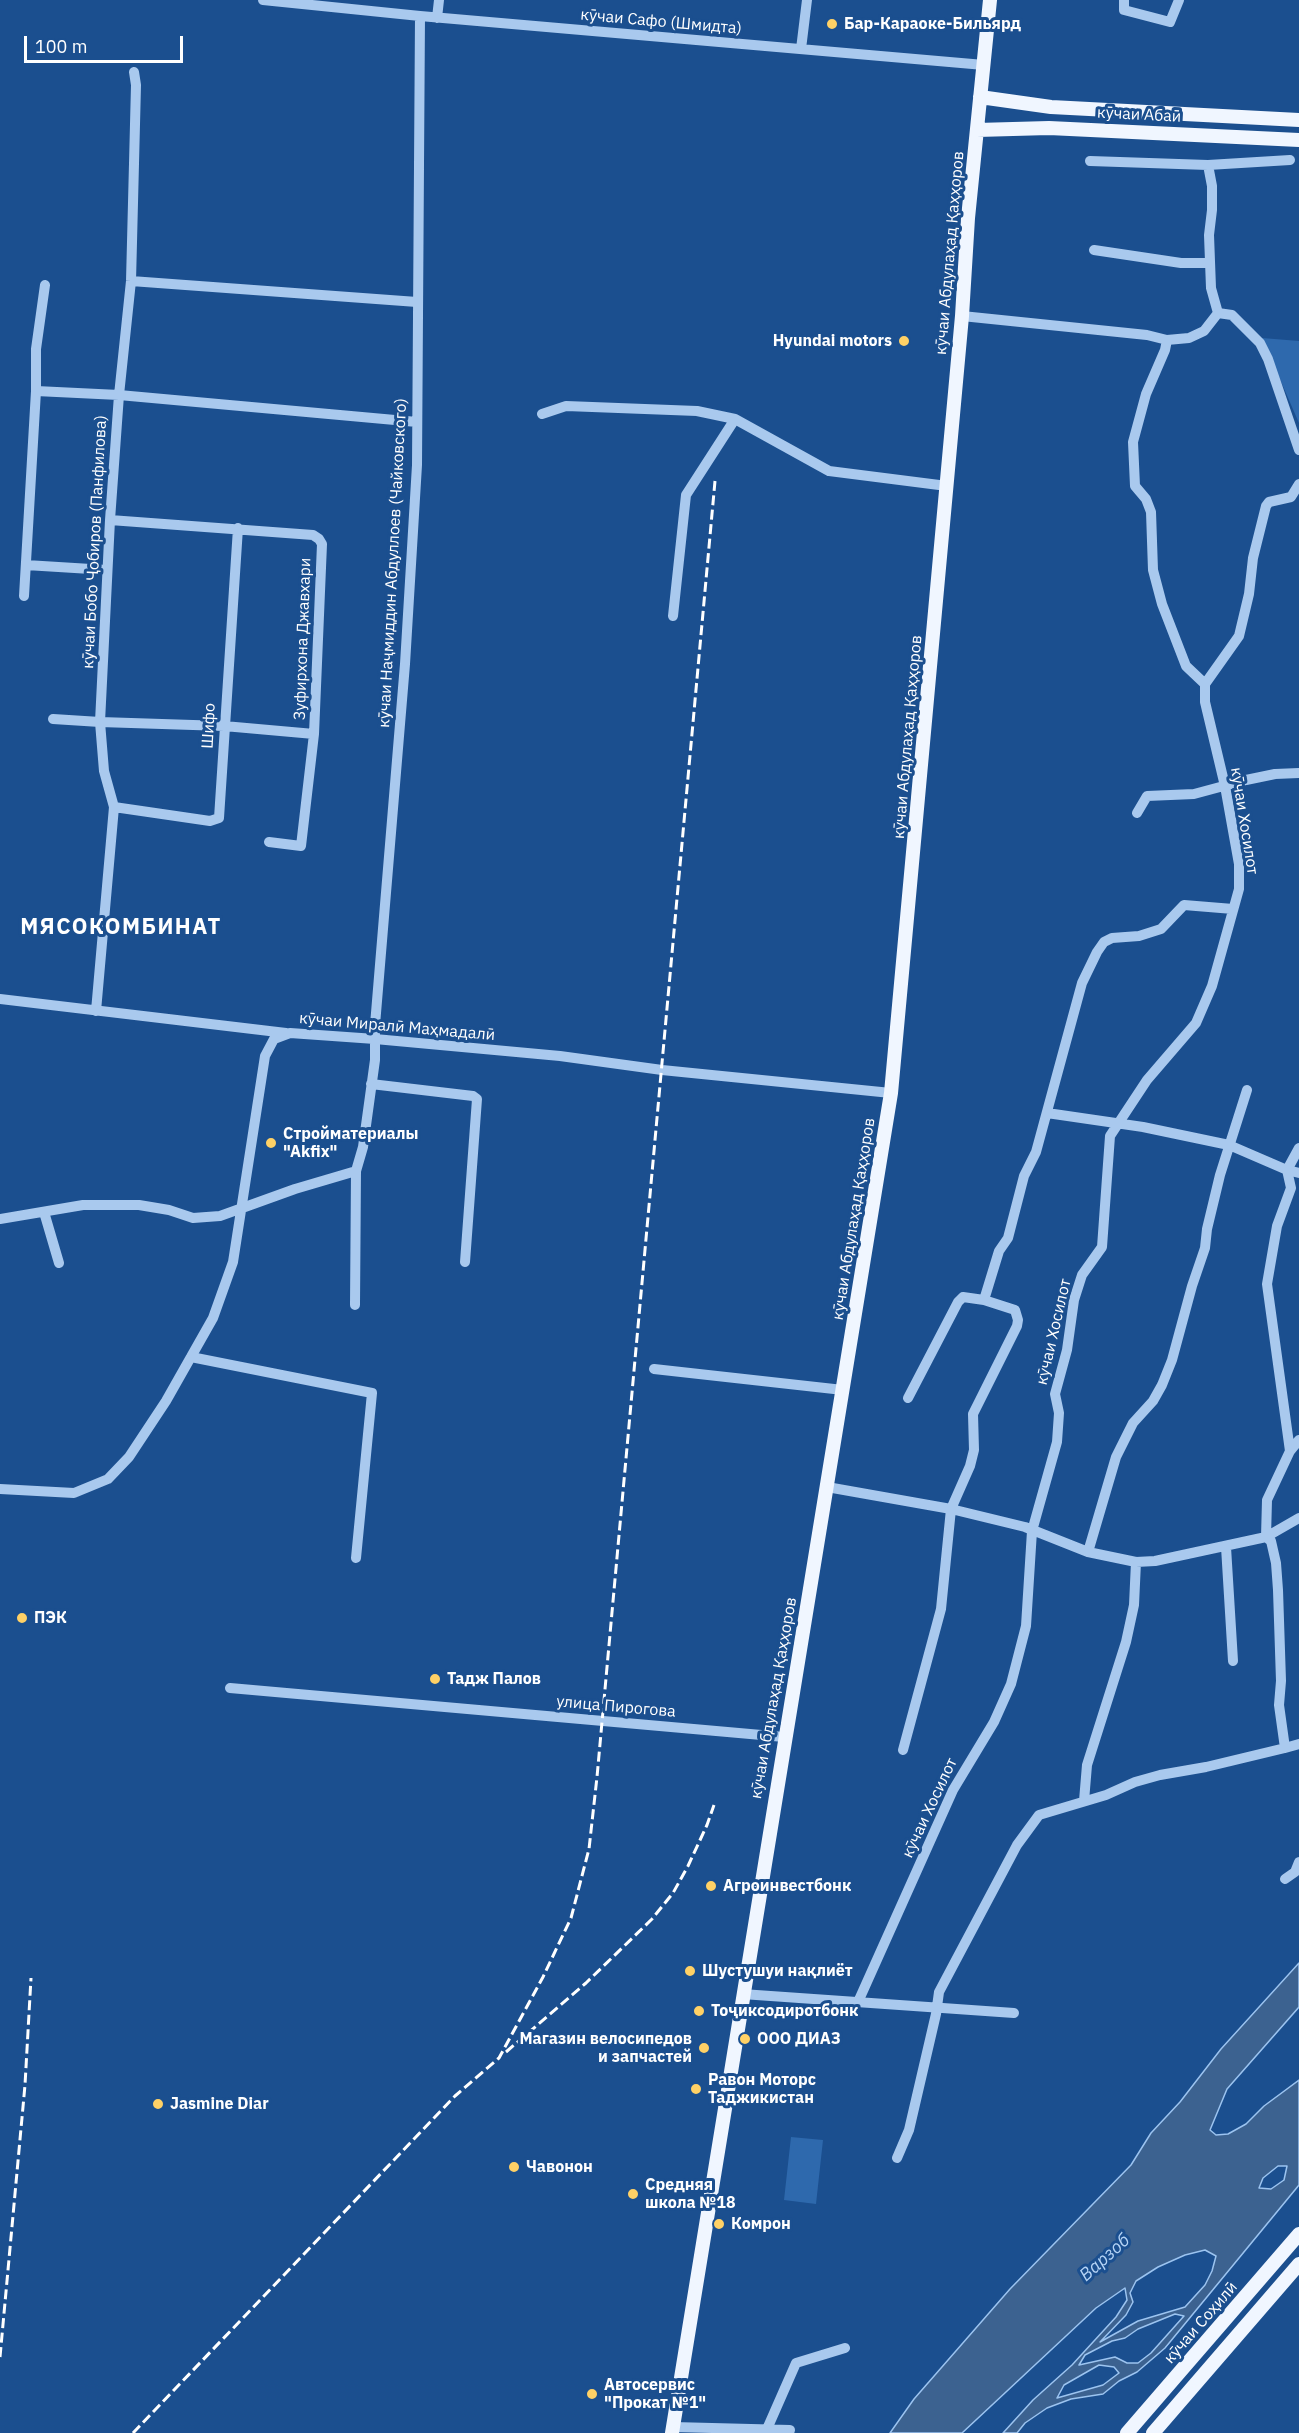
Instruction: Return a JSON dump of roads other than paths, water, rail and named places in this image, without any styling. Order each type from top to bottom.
[{"type":"main road","name":"кӯчаи Абдулаҳад Қаҳҳоров","points":[[672,2430],[891,1094],[962,316],[968,218],[990,0]]},
{"type":"main road","name":"кӯчаи Абаӣ","points":[[980,97],[1051,107],[1299,120]]},
{"type":"main road","name":"кӯчаи Абаӣ","points":[[977,130],[1049,128],[1299,140]]},
{"type":"main road","name":"кӯчаи Соҳилӣ","points":[[1127,2433],[1299,2234]]},
{"type":"main road","points":[[1153,2433],[1299,2264]]},
{"type":"street","name":"кӯчаи Сафо (Шмидта)","points":[[263,0],[437,18],[984,65]]},
{"type":"street","points":[[437,18],[439,0]]},
{"type":"street","points":[[801,49],[807,0]]},
{"type":"street","points":[[1124,0],[1124,10],[1170,22],[1179,0]]},
{"type":"street","name":"кӯчаи Наҷмиддин Абдуллоев (Чайковского)","points":[[355,1305],[356,1171],[363,1147],[371,1084],[405,664],[417,422],[420,16]]},
{"type":"street","name":"кӯчаи Бобо Ҷобиров (Панфилова)","points":[[96,1011],[114,807],[104,771],[100,722],[110,520],[119,395],[131,281],[136,85],[134,72]]},
{"type":"street","points":[[1090,161],[1208,165],[1290,160]]},
{"type":"street","points":[[1208,165],[1212,186],[1209,235],[1211,288],[1218,313]]},
{"type":"street","points":[[1094,250],[1181,263],[1210,263]]},
{"type":"street","points":[[131,281],[417,302]]},
{"type":"street","points":[[24,596],[36,392],[36,349],[45,285]]},
{"type":"street","points":[[962,316],[1147,335],[1167,340],[1189,338],[1204,331],[1218,313]]},
{"type":"street","points":[[1218,313],[1232,315],[1260,343],[1281,395],[1299,450]]},
{"type":"street","points":[[1167,340],[1146,394],[1133,442],[1135,486],[1146,499],[1151,512],[1153,570],[1162,604],[1186,666],[1205,684],[1239,636],[1249,594],[1253,558],[1266,506],[1269,502],[1291,497],[1299,483]]},
{"type":"street","points":[[36,392],[119,395],[417,422]]},
{"type":"street","points":[[542,414],[566,406],[594,405],[698,411],[735,419],[829,471],[947,486]]},
{"type":"street","points":[[673,616],[686,495],[735,419]]},
{"type":"street","name":"Зуфирхона Джавхари","points":[[110,520],[314,535],[322,544],[314,734],[301,846],[269,842]]},
{"type":"street","name":"Шифо","points":[[114,807],[216,820],[220,813],[238,528]]},
{"type":"street","points":[[26,565],[107,570]]},
{"type":"street","name":"кӯчаи Хосилот","points":[[858,2002],[953,1790],[994,1722],[1007,1694],[1026,1626],[1032,1531],[1057,1442],[1059,1413],[1055,1394],[1066,1356],[1074,1300],[1082,1275],[1102,1247],[1109,1141],[1112,1131],[1120,1123],[1147,1080],[1196,1023],[1212,986],[1233,909],[1240,876],[1225,786],[1205,702],[1205,684]]},
{"type":"street","points":[[53,719],[224,726],[314,734]]},
{"type":"street","points":[[1137,813],[1147,796],[1194,794],[1275,774],[1299,773]]},
{"type":"street","points":[[984,1300],[999,1251],[1008,1238],[1024,1176],[1032,1165],[1082,983],[1091,961],[1104,942],[1112,938],[1139,936],[1161,928],[1184,905],[1233,909]]},
{"type":"street","points":[[0,999],[290,1033]]},
{"type":"street","name":"кӯчаи Миралӣ Маҳмадалӣ","points":[[0,1489],[74,1492],[108,1479],[129,1457],[166,1401],[213,1318],[233,1262],[265,1056],[274,1039],[290,1033],[375,1039],[560,1056],[662,1070],[891,1094]]},
{"type":"street","points":[[371,1084],[473,1096],[477,1099],[465,1262]]},
{"type":"street","points":[[1088,1552],[1116,1457],[1133,1423],[1153,1401],[1172,1360],[1205,1248],[1207,1229],[1229,1145],[1247,1090]]},
{"type":"street","points":[[1047,1113],[1120,1123],[1229,1145],[1299,1173]]},
{"type":"street","points":[[1290,1450],[1267,1284],[1277,1226],[1291,1188],[1287,1170],[1299,1148]]},
{"type":"street","points":[[0,1220],[83,1205],[139,1205],[170,1210],[193,1218],[220,1216],[295,1189],[356,1171]]},
{"type":"street","points":[[44,1212],[59,1263]]},
{"type":"street","points":[[903,1750],[941,1609],[951,1509],[970,1466],[974,1450],[974,1414],[1017,1326],[1015,1310],[984,1300],[963,1297],[958,1302],[908,1398]]},
{"type":"street","points":[[191,1357],[372,1393],[356,1558]]},
{"type":"street","points":[[654,1369],[843,1390]]},
{"type":"street","points":[[1285,1748],[1279,1706],[1281,1681],[1278,1590],[1276,1563],[1270,1541],[1266,1537],[1267,1500],[1290,1450],[1299,1440]]},
{"type":"street","points":[[827,1487],[951,1509],[1032,1531],[1088,1552],[1136,1562],[1155,1561],[1266,1537],[1299,1518]]},
{"type":"street","points":[[1226,1547],[1233,1661]]},
{"type":"street","points":[[1084,1801],[1087,1765],[1126,1642],[1134,1605],[1136,1562]]},
{"type":"street","name":"улица Пирогова","points":[[230,1688],[784,1737]]},
{"type":"street","points":[[897,2158],[909,2130],[939,1992],[1017,1845],[1039,1815],[1160,1775],[1206,1767],[1299,1744]]},
{"type":"street","points":[[1285,1879],[1295,1872],[1299,1862]]},
{"type":"street","points":[[742,1994],[1014,2013]]},
{"type":"street","points":[[767,2429],[796,2363],[845,2348]]},
{"type":"street","points":[[672,2430],[767,2429],[790,2430],[789,2433]]},
{"type":"water","name":"Варзоб","points":[[1299,1963],[1299,2007],[1227,2089],[1210,2130],[1216,2135],[1228,2134],[1246,2124],[1264,2106],[1299,2080],[1299,2185],[1165,2348],[1137,2372],[1119,2381],[1103,2394],[1071,2399],[1047,2408],[1025,2423],[1017,2433],[1003,2433],[1033,2400],[1072,2365],[1116,2317],[1127,2300],[1125,2288],[1096,2308],[962,2433],[890,2433],[914,2399],[1010,2289],[1131,2165],[1151,2133],[1180,2102],[1221,2049]],"holes":[[[1278,2166],[1287,2166],[1284,2180],[1271,2189],[1259,2188],[1263,2178]],[[1205,2250],[1216,2256],[1205,2285],[1185,2307],[1138,2321],[1100,2342],[1126,2315],[1133,2302],[1130,2293],[1136,2281],[1158,2267],[1185,2255]],[[1175,2314],[1184,2316],[1151,2353],[1138,2363],[1127,2363],[1115,2357],[1079,2365],[1085,2355],[1112,2341],[1125,2338],[1138,2329]],[[1099,2365],[1114,2367],[1119,2373],[1103,2385],[1057,2398],[1064,2385]]]},
{"type":"railway","points":[[133,2433],[455,2096],[499,2058],[543,1977],[571,1918],[589,1849],[597,1777],[715,481]]},
{"type":"railway","points":[[506,2052],[586,1983],[652,1919],[673,1893],[688,1866],[714,1805]]},
{"type":"railway","points":[[0,2357],[25,2085],[31,1978]]},
{"type":"place","name":"Бар-Караоке-Бильярд","points":[[832,24]]},
{"type":"place","name":"Hyundai motors","points":[[904,341]]},
{"type":"place","name":"Стройматериалы \"Akfix\"","points":[[271,1143]]},
{"type":"place","name":"ПЭК","points":[[22,1618]]},
{"type":"place","name":"Тадж Палов","points":[[435,1679]]},
{"type":"place","name":"Агроинвестбонк","points":[[711,1886]]},
{"type":"place","name":"Шустушуи нақлиёт","points":[[690,1971]]},
{"type":"place","name":"Тоҷиксодиротбонк","points":[[699,2011]]},
{"type":"place","name":"ООО ДИАЗ","points":[[745,2039]]},
{"type":"place","name":"Магазин велосипедов и запчастей","points":[[704,2048]]},
{"type":"place","name":"Равон Моторс Таджикистан","points":[[696,2089]]},
{"type":"place","name":"Jasmine Diar","points":[[158,2104]]},
{"type":"place","name":"Чавонон","points":[[514,2167]]},
{"type":"place","name":"Средняя школа №18","points":[[633,2194]]},
{"type":"place","name":"Комрон","points":[[719,2224]]},
{"type":"place","name":"Автосервис \"Прокат №1\"","points":[[592,2394]]},
{"type":"district","name":"МЯСОКОМБИНАТ","points":[[121,928]]}]
